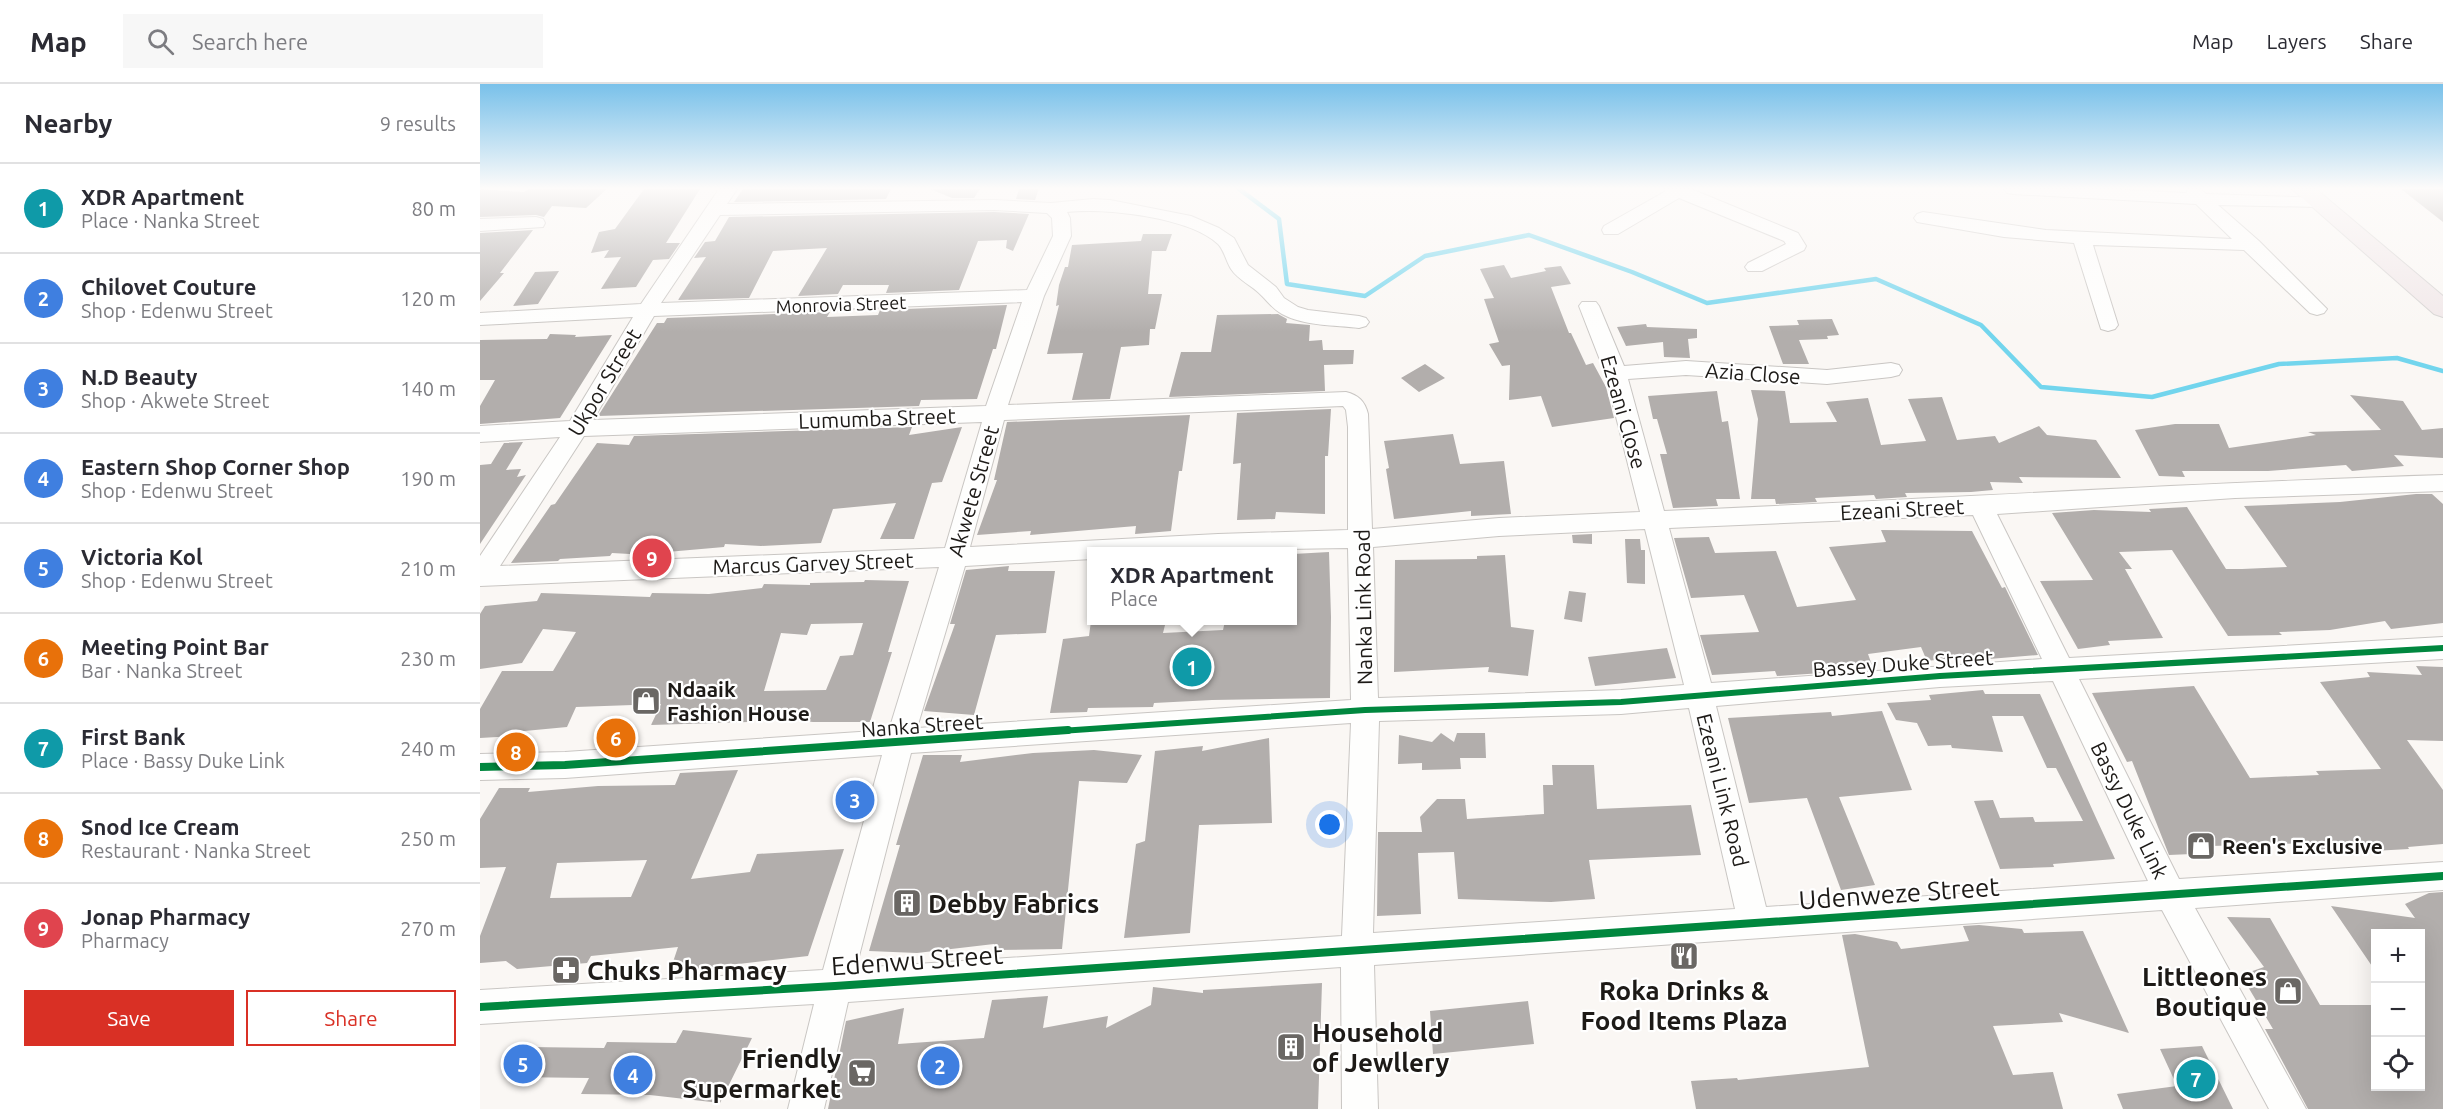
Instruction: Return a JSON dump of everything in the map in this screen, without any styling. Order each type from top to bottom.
[{"type":"main road","points":[[2365,237],[2443,309]]},
{"type":"main road","points":[[2376,237],[2443,286]]},
{"type":"street","name":"Ukpor Street","points":[[480,576],[578,427],[647,310],[695,237]]},
{"type":"street","name":"Akwete Street","points":[[806,1109],[835,986],[899,743],[982,466],[995,413],[1034,296],[1062,237]]},
{"type":"street","points":[[1219,237],[1227,242],[1239,268],[1269,291],[1277,302],[1291,311],[1306,316],[1359,322]]},
{"type":"street","points":[[1755,267],[1797,246],[1791,237]]},
{"type":"street","points":[[2058,237],[2252,245]]},
{"type":"street","points":[[2243,237],[2317,309]]},
{"type":"street","points":[[2082,239],[2108,325]]},
{"type":"street","name":"Monrovia Street","points":[[480,319],[647,310],[1034,296]]},
{"type":"street","name":"Ezeani Close","points":[[1589,306],[1616,373],[1654,520]]},
{"type":"street","name":"Azia Close","points":[[1616,373],[1686,368],[1740,370],[1794,376],[1827,376],[1891,370]]},
{"type":"street","name":"Lumumba Street","points":[[480,434],[578,427],[1346,399]]},
{"type":"street","name":"Nanka Link Road","points":[[1346,399],[1356,406],[1362,539],[1361,622],[1365,710],[1357,949],[1360,1109]]},
{"type":"street","name":"Ezeani Street","points":[[1362,539],[1499,527],[1981,506],[2235,489],[2443,483]]},
{"type":"street","name":"Bassy Duke Link","points":[[1981,506],[2171,895],[2288,1109]]},
{"type":"street","name":"Ezeani Link Road","points":[[1654,520],[1700,695],[1744,874],[1753,922]]},
{"type":"street","name":"Marcus Garvey Street","points":[[1143,547],[1362,539]]},
{"type":"street","name":"Marcus Garvey Street","points":[[480,576],[865,562],[1087,550]]},
{"type":"street","name":"Bassey Duke Street","points":[[1365,710],[1621,702],[1940,676],[2443,648]]},
{"type":"street","name":"Nanka Street","points":[[480,767],[565,765],[1365,710]]},
{"type":"street","name":"Udenweze Street","points":[[1357,949],[2443,876]]},
{"type":"street","name":"Edenwu Street","points":[[480,1007],[835,986],[1357,949]]},
{"type":"building","points":[[480,237],[528,237],[500,273],[504,273],[480,301]]},
{"type":"building","points":[[597,237],[670,237],[666,243],[680,243],[669,259],[653,260],[636,287],[601,289],[621,257],[604,258],[609,250],[591,253]]},
{"type":"building","points":[[717,237],[1019,237],[1013,251],[1006,248],[1007,240],[978,241],[959,290],[886,293],[889,285],[843,285],[838,294],[798,296],[827,248],[773,251],[749,298],[678,300],[706,257],[694,258],[705,242],[715,241]]},
{"type":"building","points":[[1142,237],[1171,237],[1166,251],[1152,251],[1148,294],[1162,294],[1155,329],[1150,329],[1149,345],[1121,347],[1110,399],[1072,400],[1083,353],[1047,354],[1059,305],[1056,306],[1059,285],[1065,267],[1068,267],[1072,245],[1141,241]]},
{"type":"building","points":[[1504,265],[1511,278],[1546,271],[1544,268],[1561,266],[1571,284],[1551,287],[1569,333],[1586,365],[1593,363],[1606,387],[1614,418],[1552,427],[1541,396],[1509,400],[1510,365],[1502,366],[1489,344],[1499,342],[1484,299],[1494,298],[1480,269]]},
{"type":"building","points":[[559,271],[538,304],[513,306],[535,272]]},
{"type":"building","points":[[1007,305],[996,349],[993,349],[977,399],[921,400],[919,406],[598,416],[657,323],[664,323],[667,318],[830,312],[827,317],[878,315],[880,310]]},
{"type":"building","points":[[1278,314],[1287,319],[1286,323],[1310,325],[1309,341],[1322,340],[1323,350],[1354,350],[1353,364],[1324,365],[1325,391],[1169,397],[1181,352],[1211,352],[1217,315]]},
{"type":"building","points":[[1832,319],[1839,335],[1827,336],[1828,339],[1799,340],[1809,364],[1783,364],[1769,326],[1799,325],[1797,320]]},
{"type":"building","points":[[1646,324],[1647,327],[1697,329],[1697,338],[1688,339],[1690,358],[1664,357],[1663,342],[1626,346],[1617,327]]},
{"type":"building","points":[[550,334],[576,335],[575,337],[612,335],[560,418],[480,424],[480,406],[495,380],[480,380],[480,340],[547,339]]},
{"type":"building","points":[[1425,364],[1445,378],[1419,392],[1401,378]]},
{"type":"building","points":[[1751,390],[1785,391],[1790,423],[1837,422],[1826,402],[1868,398],[1881,445],[1926,441],[1908,399],[1942,397],[1957,440],[1995,436],[1999,443],[2039,426],[2047,435],[2096,440],[2121,478],[2019,477],[2023,483],[1990,482],[1993,490],[1905,493],[1907,497],[1876,499],[1874,495],[1815,498],[1817,502],[1776,504],[1775,499],[1751,499],[1758,419]]},
{"type":"building","points":[[1717,391],[1722,422],[1728,421],[1740,499],[1716,499],[1718,506],[1673,508],[1660,454],[1667,454],[1657,419],[1653,419],[1648,396]]},
{"type":"building","points":[[2350,395],[2403,401],[2422,430],[2443,428],[2443,458],[2394,455],[2404,466],[2352,471],[2346,465],[2268,471],[2182,471],[2185,477],[2159,476],[2135,430],[2175,424],[2219,424],[2229,448],[2316,435],[2308,432],[2381,430]]},
{"type":"building","points":[[1331,409],[1328,456],[1325,456],[1325,514],[1276,512],[1275,519],[1237,520],[1241,463],[1233,464],[1237,413]]},
{"type":"building","points":[[1190,415],[1182,471],[1179,471],[1171,531],[1135,534],[1136,526],[1030,535],[1031,531],[977,535],[997,480],[994,480],[1007,422]]},
{"type":"building","points":[[912,427],[909,435],[962,427],[942,482],[932,483],[914,539],[880,539],[896,503],[833,509],[821,543],[761,546],[725,544],[724,547],[667,552],[665,556],[612,553],[610,556],[511,563],[597,443],[629,445],[634,436]]},
{"type":"building","points":[[1453,434],[1460,464],[1504,461],[1511,514],[1471,516],[1471,511],[1394,519],[1384,441]]},
{"type":"building","points":[[523,442],[506,470],[521,469],[517,477],[526,475],[480,544],[480,465],[491,464],[504,443]]},
{"type":"building","points":[[2432,494],[2443,504],[2443,623],[2391,629],[2385,621],[2330,630],[2279,632],[2282,635],[2228,636],[2172,550],[2119,552],[2132,569],[2125,569],[2163,638],[2108,641],[2110,645],[2078,649],[2040,581],[2093,580],[2052,513],[2094,510],[2151,512],[2149,509],[2187,507],[2226,569],[2287,567],[2244,506],[2340,502]]},
{"type":"building","points":[[1881,530],[1972,531],[2002,588],[2005,587],[2038,655],[1989,659],[1987,654],[1927,661],[1921,647],[1868,654],[1873,668],[1821,669],[1822,673],[1777,676],[1775,671],[1712,675],[1700,635],[1759,632],[1744,595],[1691,598],[1674,538],[1709,537],[1715,553],[1776,551],[1797,607],[1856,600],[1829,547],[1886,542]]},
{"type":"building","points":[[1592,534],[1592,544],[1573,543],[1572,535]]},
{"type":"building","points":[[1625,539],[1640,539],[1641,550],[1645,550],[1645,584],[1627,583]]},
{"type":"building","points":[[1329,552],[1330,698],[1154,703],[1153,707],[1088,708],[1087,712],[1050,713],[1063,639],[1089,636],[1090,625],[1165,625],[1163,633],[1223,630],[1224,625],[1297,625],[1297,554]]},
{"type":"building","points":[[1505,555],[1511,627],[1534,630],[1528,676],[1488,672],[1489,667],[1394,672],[1395,560],[1477,559],[1477,556]]},
{"type":"building","points":[[1009,566],[1008,571],[1055,571],[1046,633],[996,635],[974,715],[924,711],[955,624],[950,624],[966,570]]},
{"type":"building","points":[[865,580],[909,581],[888,652],[892,652],[870,722],[813,722],[751,716],[748,722],[651,725],[661,704],[576,707],[567,727],[514,732],[512,736],[480,738],[480,709],[502,671],[553,671],[576,632],[543,629],[522,663],[480,669],[480,614],[485,606],[537,601],[541,593],[650,597],[652,593],[709,594],[762,588],[764,584],[810,585],[810,583],[864,582]],"holes":[[[863,623],[853,655],[840,656],[826,690],[764,691],[781,633],[807,635],[811,624]]]},
{"type":"building","points":[[1569,591],[1586,593],[1582,622],[1564,619]]},
{"type":"building","points":[[1667,648],[1676,678],[1595,686],[1588,657]]},
{"type":"building","points":[[2416,666],[2443,667],[2443,741],[2407,740],[2443,790],[2443,844],[2408,847],[2409,849],[2373,851],[2368,844],[2320,853],[2313,843],[2211,846],[2215,853],[2169,855],[2132,761],[2127,762],[2092,693],[2194,686],[2250,778],[2319,775],[2316,771],[2381,769],[2320,682],[2370,677],[2367,672],[2422,675]]},
{"type":"building","points":[[1983,690],[1985,694],[2040,694],[2115,859],[2053,864],[2054,867],[2000,869],[1974,801],[1993,800],[2000,818],[2033,817],[2035,822],[2083,821],[2056,768],[2047,768],[2023,716],[1992,716],[2003,752],[1952,748],[1951,745],[1928,746],[1917,723],[1896,720],[1887,703],[1931,700],[1929,695]]},
{"type":"building","points":[[1882,711],[1912,790],[1839,797],[1875,885],[1841,890],[1807,798],[1749,803],[1728,718],[1831,712],[1832,716]]},
{"type":"building","points":[[1441,733],[1454,742],[1457,733],[1485,733],[1486,758],[1460,758],[1461,769],[1422,770],[1422,763],[1398,764],[1399,735],[1432,742]]},
{"type":"building","points":[[1269,738],[1272,823],[1199,825],[1190,933],[1124,938],[1136,844],[1145,841],[1155,751],[1203,746],[1202,751]]},
{"type":"building","points":[[1094,750],[1142,755],[1127,783],[1079,781],[1062,949],[993,950],[994,944],[917,953],[869,951],[900,845],[896,845],[923,755],[962,755],[960,762],[1033,753]]},
{"type":"building","points":[[1552,765],[1594,765],[1597,809],[1691,805],[1701,855],[1589,860],[1595,899],[1551,902],[1458,899],[1454,852],[1418,853],[1421,914],[1377,916],[1378,832],[1422,832],[1420,817],[1437,799],[1465,799],[1467,819],[1544,814],[1543,785],[1553,785]]},
{"type":"building","points":[[738,770],[691,879],[750,872],[757,854],[844,849],[808,956],[696,969],[672,965],[678,947],[591,956],[587,963],[517,969],[506,961],[480,963],[480,936],[506,867],[480,868],[480,819],[499,788],[530,788],[528,792],[598,786],[675,785],[680,773]],"holes":[[[647,860],[631,897],[550,898],[557,863]]]},
{"type":"building","points":[[2443,892],[2443,1109],[2308,1109],[2265,1029],[2273,1029],[2241,975],[2264,967],[2227,917],[2270,918],[2320,1005],[2371,1005],[2371,1091],[2425,1091],[2425,929],[2371,929],[2371,965],[2331,906],[2415,918],[2405,904],[2429,893]]},
{"type":"building","points":[[1979,925],[2022,929],[2024,933],[2083,931],[2129,1033],[2059,1013],[2063,1022],[1993,1026],[2013,1075],[2053,1072],[2063,1109],[1696,1109],[1691,1081],[1737,1078],[1738,1080],[1869,1067],[1842,935],[1855,934],[1897,942],[1901,949],[1969,941],[1963,926]]},
{"type":"building","points":[[1322,983],[1318,1109],[828,1109],[846,1021],[904,1008],[898,1044],[984,1038],[992,1000],[1048,996],[1043,1028],[1108,1016],[1106,1028],[1151,1005],[1153,987],[1203,993],[1203,990]]},
{"type":"building","points":[[1528,1001],[1534,1044],[1433,1054],[1430,1011]]},
{"type":"building","points":[[683,1030],[752,1038],[720,1103],[650,1095],[581,1094],[589,1078],[514,1077],[529,1047],[604,1048],[607,1042],[676,1043]]},
{"type":"building","points":[[2202,1046],[2233,1109],[2123,1109],[2117,1094],[2177,1086],[2160,1049]]},
{"type":"waterway","points":[[1281,237],[1287,284],[1365,296],[1425,256],[1520,237]]},
{"type":"waterway","points":[[1534,237],[1632,272],[1707,303],[1876,279],[1981,325],[2041,387],[2152,397],[2279,364],[2397,358],[2443,371]]},
{"type":"cycle path","points":[[480,767],[565,765],[1365,710],[1621,702],[1940,676],[2443,648]]},
{"type":"cycle path","points":[[480,1007],[835,986],[2443,876]]},
{"type":"place","name":"Jonap Pharmacy","points":[[652,558]]},
{"type":"place","name":"XDR Apartment","points":[[1192,667]]},
{"type":"place","name":"Ndaaik Fashion House","points":[[646,701]]},
{"type":"place","name":"Meeting Point Bar","points":[[616,738]]},
{"type":"place","name":"Snod Ice Cream","points":[[516,752]]},
{"type":"place","name":"N.D Beauty","points":[[855,800]]},
{"type":"place","name":"Reen's Exclusive","points":[[2201,846]]},
{"type":"place","name":"Debby Fabrics","points":[[907,903]]},
{"type":"place","name":"Roka Drinks & Food Items Plaza","points":[[1684,956]]},
{"type":"place","name":"Chuks Pharmacy","points":[[566,970]]},
{"type":"place","name":"Littleones Boutique","points":[[2288,991]]},
{"type":"place","name":"Household of Jewllery","points":[[1291,1047]]},
{"type":"place","name":"Victoria Kol","points":[[523,1064]]},
{"type":"place","name":"Chilovet Couture","points":[[940,1066]]},
{"type":"place","name":"Friendly Supermarket","points":[[862,1073]]},
{"type":"place","name":"Eastern Shop Corner Shop","points":[[633,1075]]},
{"type":"place","name":"First Bank","points":[[2196,1079]]}]
